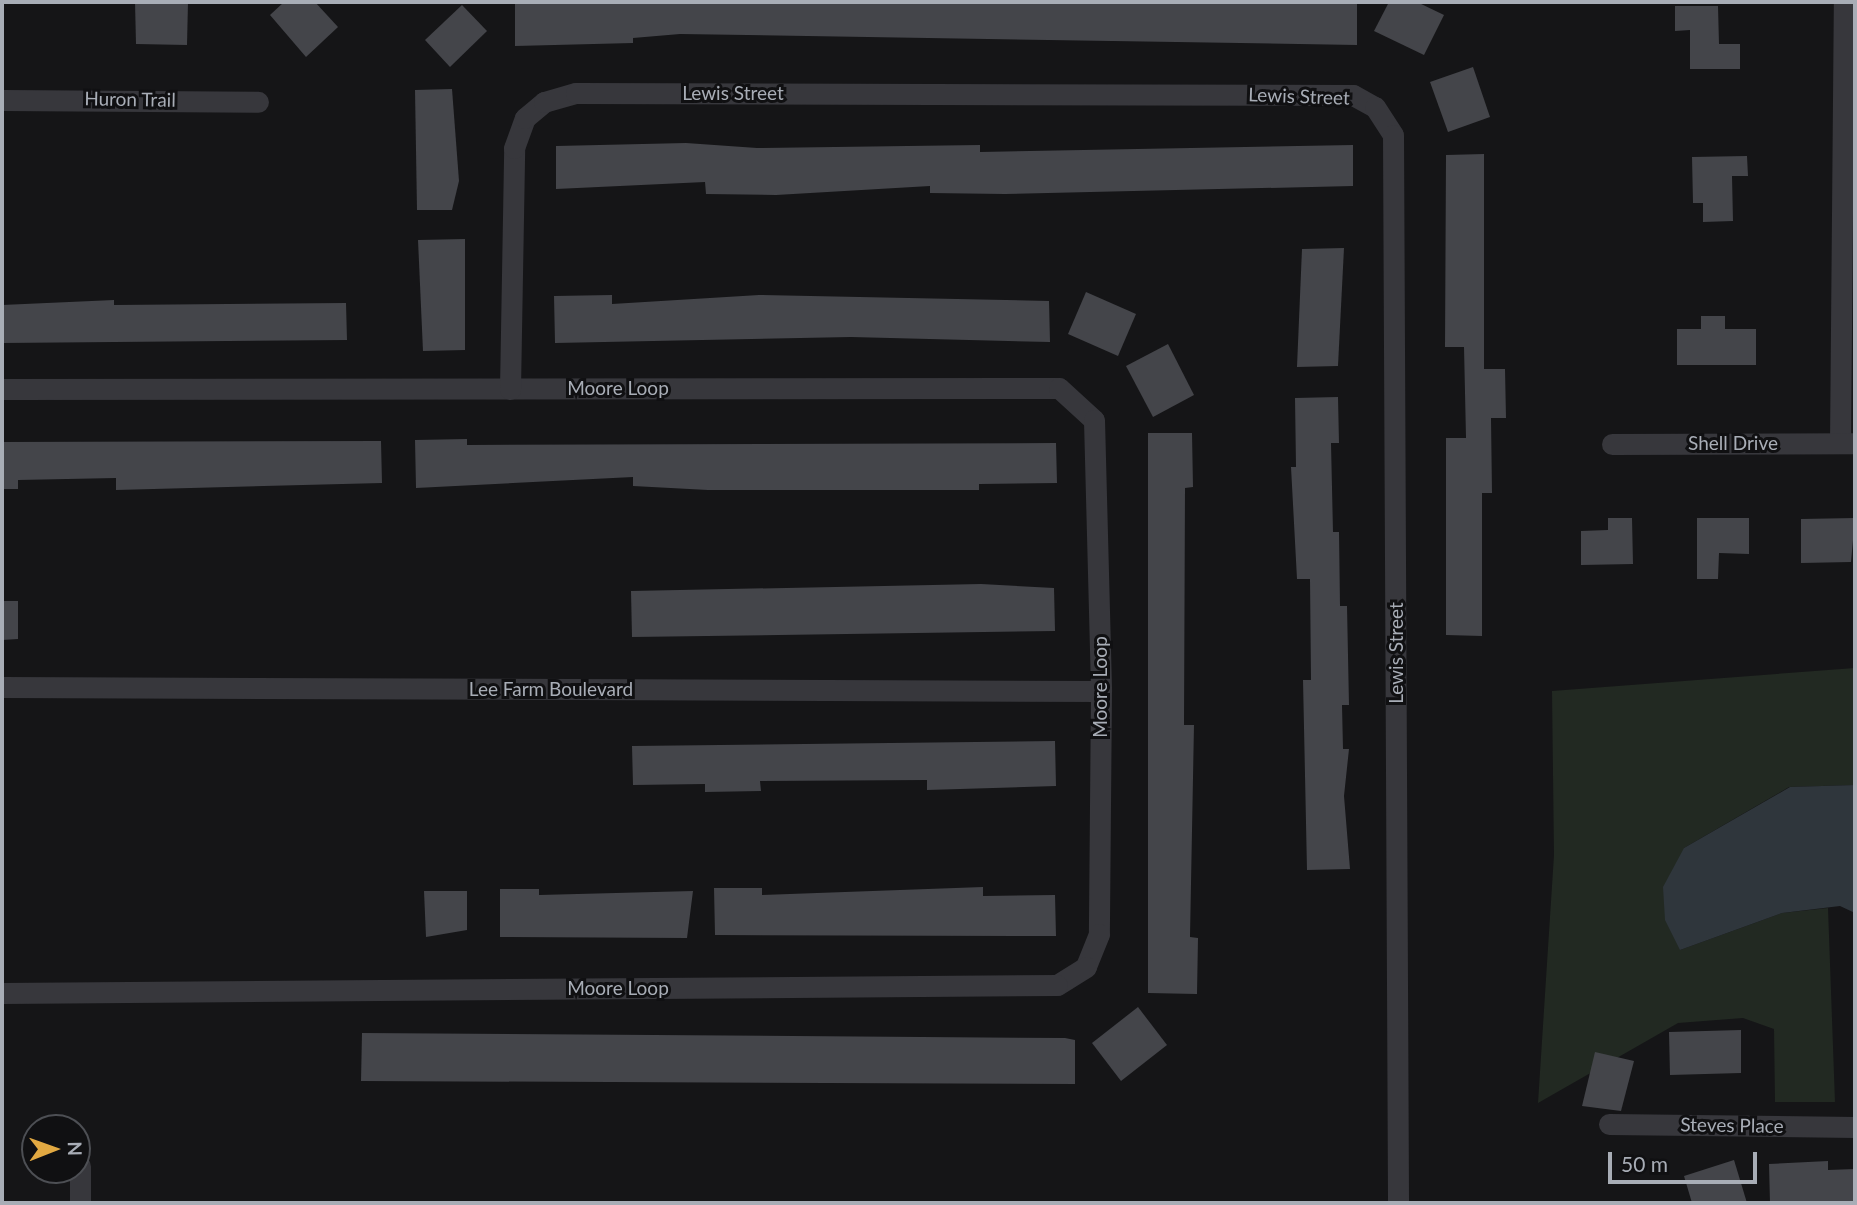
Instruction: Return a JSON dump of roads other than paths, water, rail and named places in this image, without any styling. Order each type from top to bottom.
[{"type":"street","points":[[1844,2],[1848,443]]},
{"type":"street","name":"Lewis Street","points":[[510,389],[514,148],[525,118],[544,102],[576,93],[1353,95],[1375,107],[1393,135],[1398,1203]]},
{"type":"street","name":"Huron Trail","points":[[2,100],[258,102]]},
{"type":"street","name":"Moore Loop","points":[[2,390],[1059,388],[1094,419],[1101,691],[1099,934],[1086,967],[1056,985],[2,993]]},
{"type":"street","name":"Shell Drive","points":[[1612,444],[1848,443]]},
{"type":"street","name":"Lee Farm Boulevard","points":[[2,687],[1101,691]]},
{"type":"street","name":"Steves Place","points":[[1609,1124],[1855,1127]]},
{"type":"street","points":[[79,1184],[80,1203]]}]
